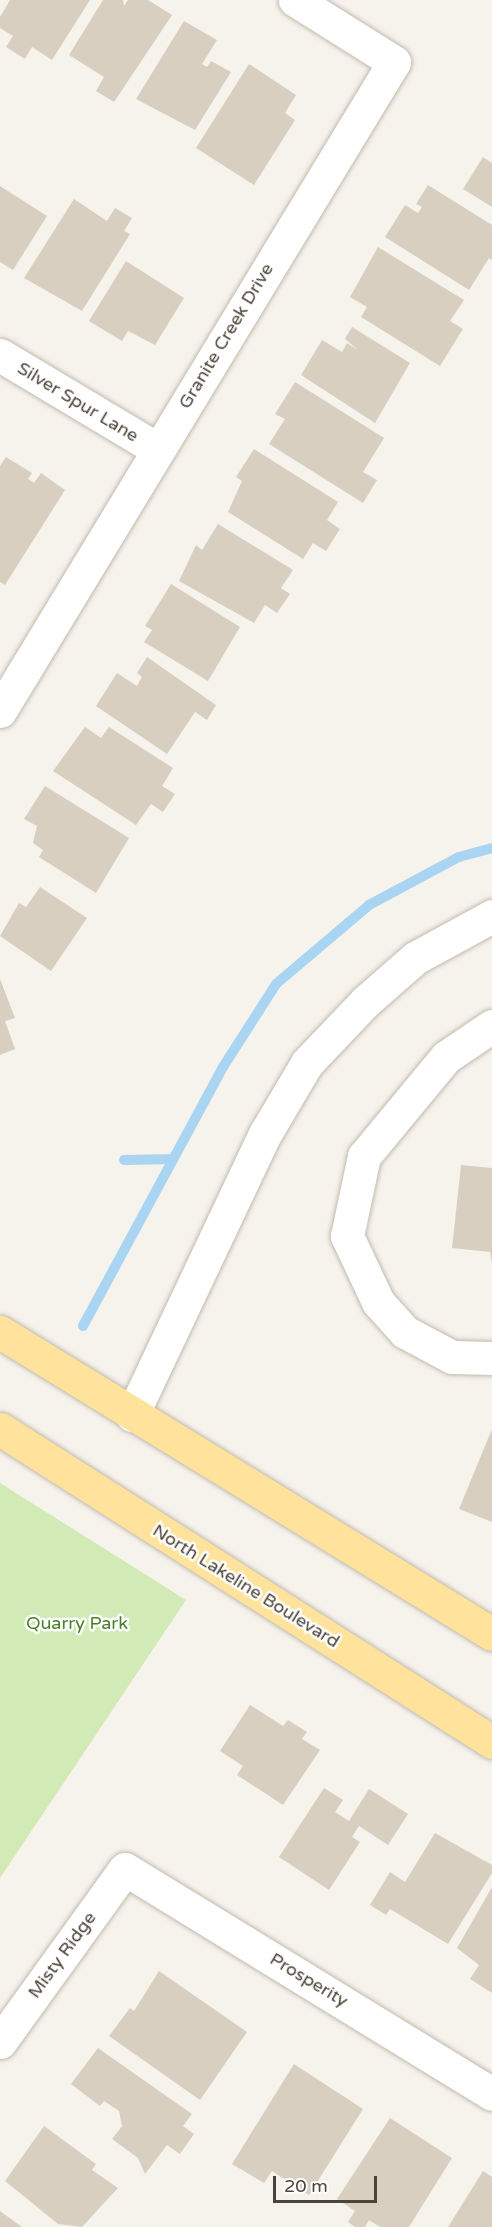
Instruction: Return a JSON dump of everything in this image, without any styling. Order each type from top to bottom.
[{"type":"main road","points":[[0,1332],[492,1634]]},
{"type":"main road","name":"North Lakeline Boulevard","points":[[0,1429],[492,1742]]},
{"type":"street","name":"Granite Creek Drive","points":[[0,711],[394,62],[295,0]]},
{"type":"street","name":"Silver Spur Lane","points":[[0,355],[157,449]]},
{"type":"street","points":[[132,1415],[265,1134],[308,1063],[365,1002],[415,958],[492,916]]},
{"type":"street","points":[[492,1026],[446,1057],[364,1156],[347,1236],[378,1302],[405,1332],[452,1357],[492,1358]]},
{"type":"street","name":"Misty Ridge","points":[[0,2042],[125,1869]]},
{"type":"street","name":"Prosperity","points":[[125,1869],[492,2094]]},
{"type":"green space","name":"Quarry Park","points":[[0,1483],[186,1600],[0,1878]]},
{"type":"building","points":[[10,0],[90,0],[52,60],[32,47],[25,59],[6,47],[13,36],[0,28],[0,17]]},
{"type":"building","points":[[103,0],[123,0],[124,6],[128,0],[148,0],[172,15],[114,102],[96,91],[104,77],[69,55]]},
{"type":"building","points":[[184,21],[217,40],[202,64],[207,67],[211,61],[231,72],[195,130],[136,99]]},
{"type":"building","points":[[249,64],[296,95],[285,113],[295,120],[254,185],[196,148]]},
{"type":"building","points":[[483,157],[492,163],[492,207],[463,189]]},
{"type":"building","points":[[428,185],[492,225],[492,260],[489,258],[469,290],[385,237],[405,205],[418,213],[422,207],[416,204]]},
{"type":"building","points":[[0,186],[47,216],[13,270],[0,262]]},
{"type":"building","points":[[74,199],[107,221],[115,208],[132,218],[124,231],[130,234],[82,311],[24,278]]},
{"type":"building","points":[[378,247],[464,300],[450,321],[463,329],[440,366],[361,317],[367,307],[350,297]]},
{"type":"building","points":[[126,261],[184,298],[155,345],[128,331],[122,341],[89,321]]},
{"type":"building","points":[[352,327],[410,363],[375,423],[301,375],[322,340],[342,352],[347,343],[358,350],[345,339]]},
{"type":"building","points":[[295,382],[384,438],[363,472],[377,480],[363,503],[269,444],[285,419],[275,414]]},
{"type":"building","points":[[254,449],[338,502],[327,520],[340,529],[326,551],[313,543],[303,559],[228,512],[242,481],[236,477]]},
{"type":"building","points":[[6,457],[32,473],[28,479],[34,483],[41,473],[65,490],[5,585],[0,582],[0,466]]},
{"type":"building","points":[[218,524],[293,570],[281,588],[290,594],[277,613],[265,605],[254,623],[179,581],[196,545],[202,550]]},
{"type":"building","points":[[171,584],[240,627],[208,681],[144,642],[152,630],[145,626]]},
{"type":"building","points":[[147,657],[216,705],[207,720],[195,712],[167,754],[96,706],[117,673],[137,686],[142,677],[137,673]]},
{"type":"building","points":[[85,727],[101,738],[109,727],[173,768],[162,786],[175,794],[163,812],[151,804],[136,825],[53,771]]},
{"type":"building","points":[[45,786],[129,838],[96,893],[39,857],[43,850],[33,843],[37,826],[24,819]]},
{"type":"building","points":[[40,887],[87,918],[51,971],[0,936],[19,903],[26,907]]},
{"type":"building","points":[[0,979],[15,1018],[5,1021],[15,1049],[0,1055]]},
{"type":"building","points":[[461,1165],[492,1168],[492,1264],[490,1252],[452,1248]]},
{"type":"building","points":[[492,1429],[492,1522],[459,1509]]},
{"type":"building","points":[[250,1705],[283,1726],[288,1720],[307,1732],[302,1739],[320,1750],[283,1805],[237,1775],[243,1766],[220,1751]]},
{"type":"building","points":[[324,1788],[343,1800],[335,1812],[349,1821],[369,1789],[408,1814],[388,1845],[359,1826],[352,1837],[360,1842],[329,1890],[279,1857]]},
{"type":"building","points":[[435,1833],[492,1865],[492,1873],[448,1944],[390,1909],[386,1915],[370,1905],[390,1872],[405,1882]]},
{"type":"building","points":[[492,1887],[492,1993],[470,1979],[479,1965],[457,1948]]},
{"type":"building","points":[[159,1971],[247,2032],[200,2100],[109,2036],[130,2008],[134,2011]]},
{"type":"building","points":[[98,2048],[192,2114],[183,2126],[194,2134],[180,2154],[167,2145],[145,2174],[138,2158],[112,2139],[122,2126],[119,2111],[104,2101],[100,2106],[71,2084]]},
{"type":"building","points":[[294,2064],[363,2109],[309,2195],[272,2171],[264,2183],[232,2164]]},
{"type":"building","points":[[390,2118],[452,2158],[409,2227],[380,2227],[369,2220],[365,2227],[355,2227],[348,2222],[355,2211],[337,2199]]},
{"type":"building","points":[[44,2126],[96,2164],[92,2170],[118,2188],[82,2227],[58,2224],[5,2181]]},
{"type":"building","points":[[483,2171],[492,2177],[492,2227],[448,2227]]},
{"type":"building","points":[[0,2211],[22,2227],[0,2227]]},
{"type":"waterway","points":[[83,1326],[223,1067],[276,984],[369,905],[459,857],[492,848]]},
{"type":"waterway","points":[[124,1160],[173,1159]]}]
